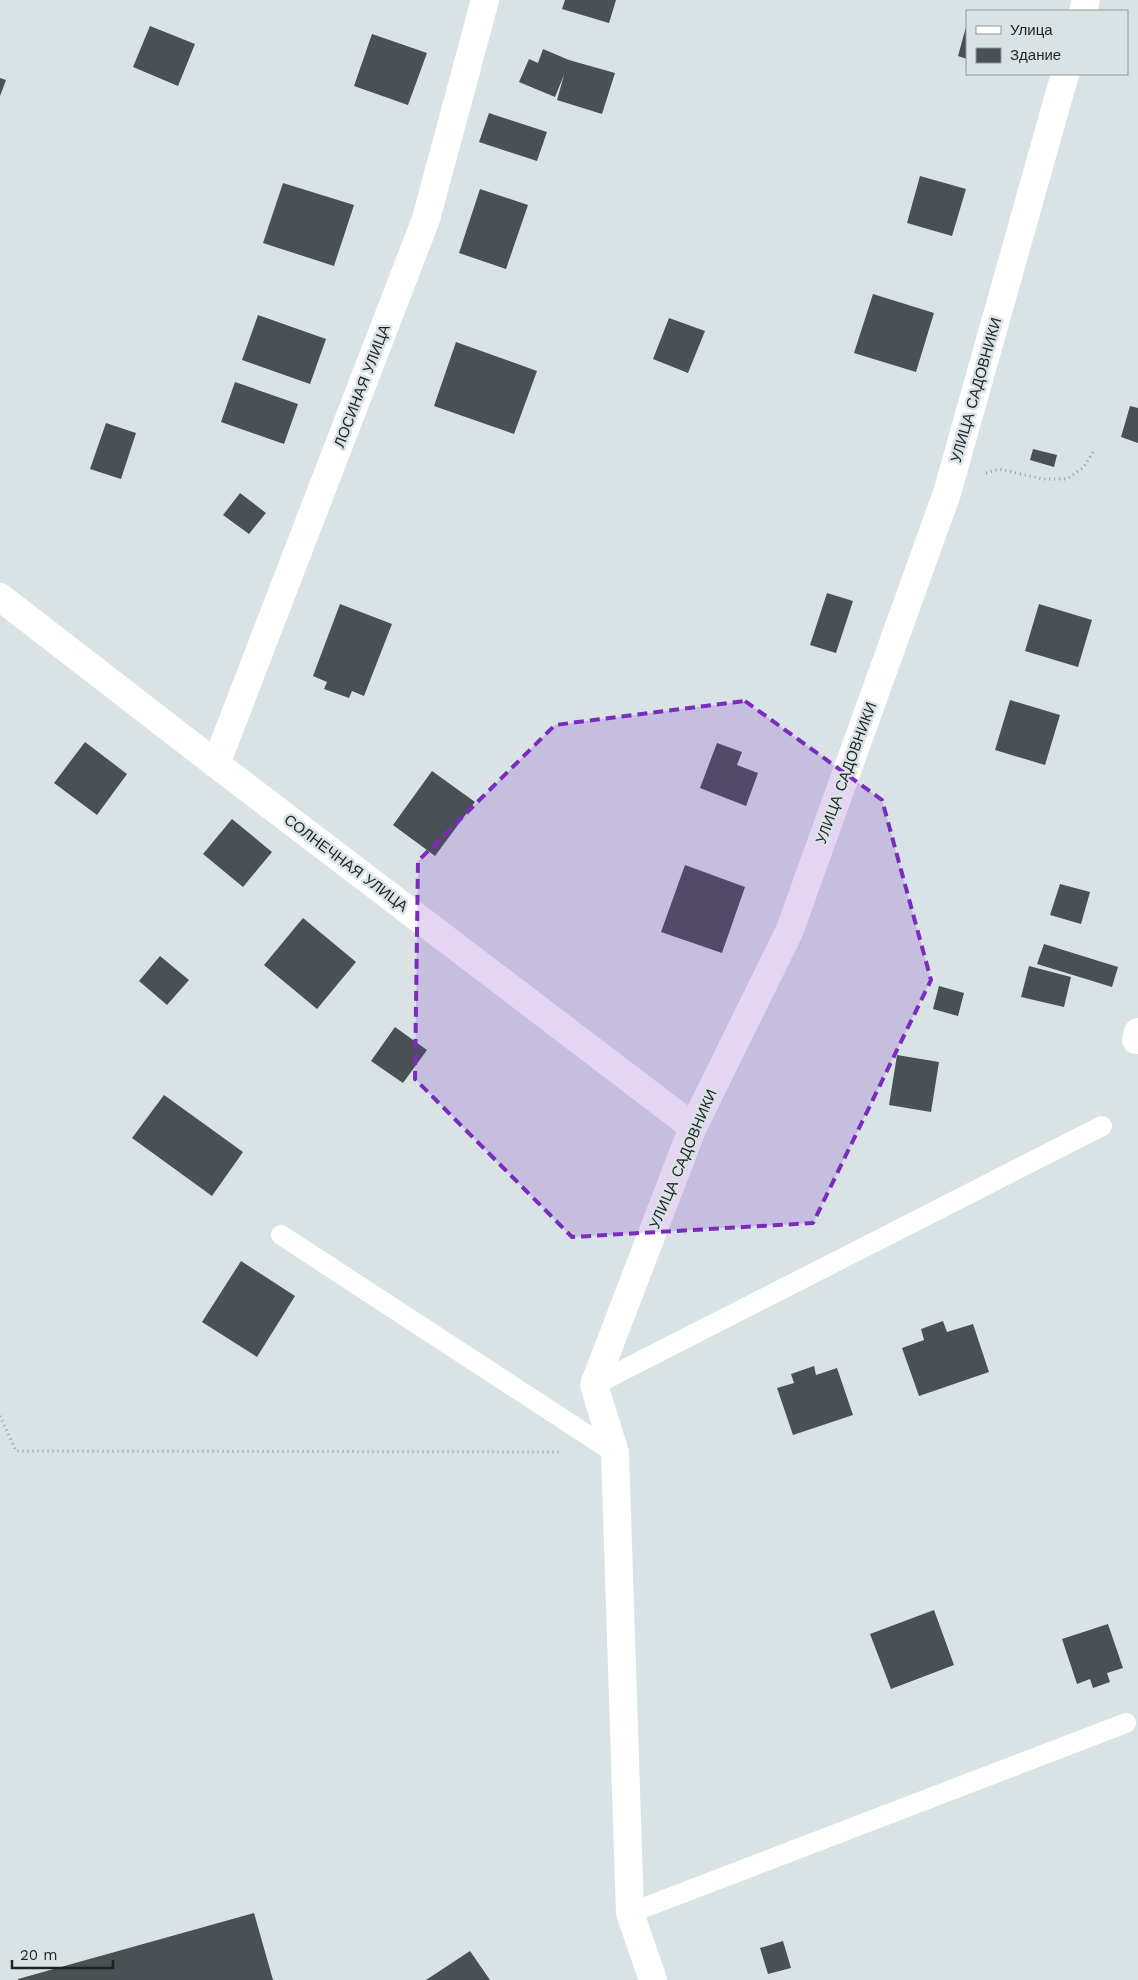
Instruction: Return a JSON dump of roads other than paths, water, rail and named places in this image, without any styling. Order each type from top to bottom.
[{"type":"street","name":"ЛОСИНАЯ УЛИЦА","points":[[216,764],[426,220],[485,0]]},
{"type":"street","name":"УЛИЦА САДОВНИКИ","points":[[594,1385],[693,1127],[789,932],[947,493],[1065,75]]},
{"type":"street","name":"СОЛНЕЧНАЯ УЛИЦА","points":[[0,597],[693,1127]]},
{"type":"street","points":[[594,1385],[615,1452],[630,1913],[653,1980]]},
{"type":"lane","points":[[594,1385],[1102,1126]]},
{"type":"lane","points":[[281,1235],[615,1452]]},
{"type":"lane","points":[[630,1913],[1126,1723]]}]
